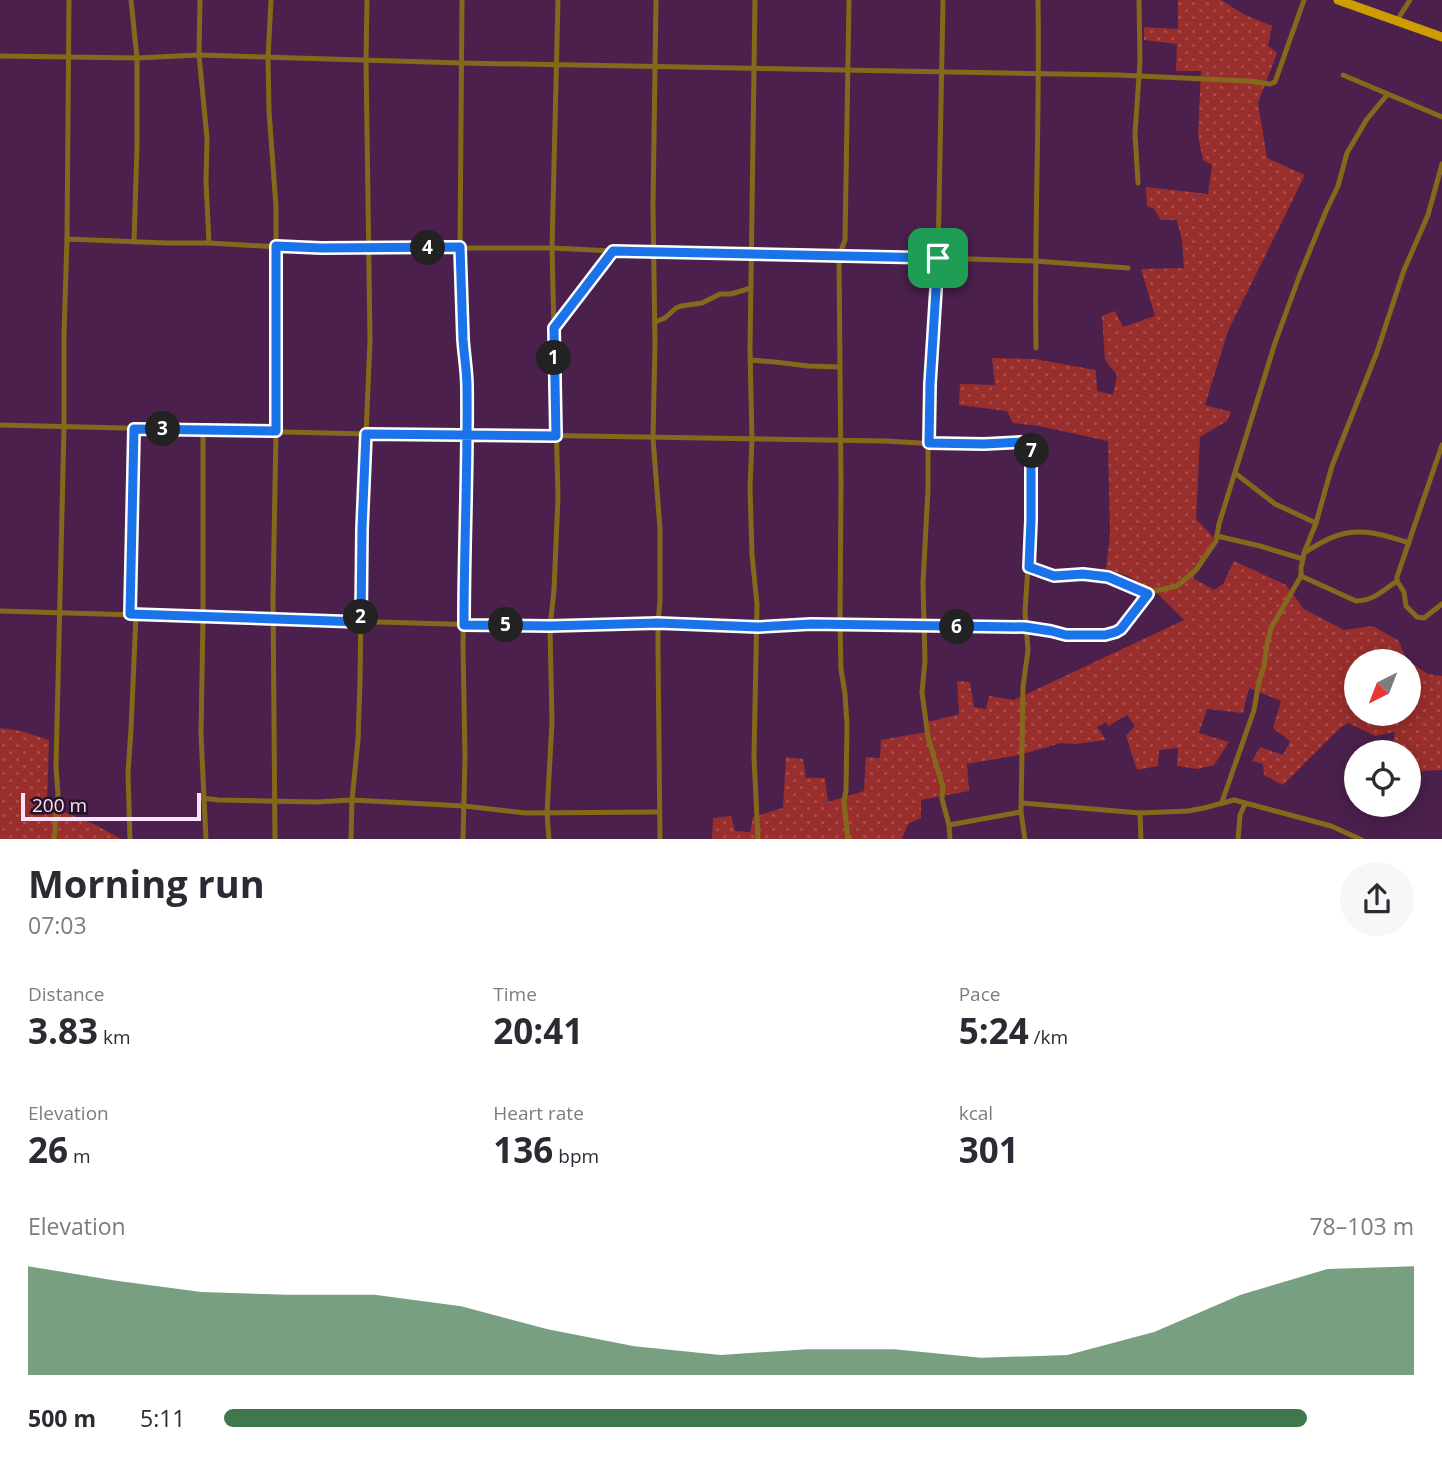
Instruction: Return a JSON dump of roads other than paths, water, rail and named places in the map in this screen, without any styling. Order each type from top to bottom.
[{"type":"main road","points":[[1338,0],[1442,37]]},
{"type":"street","points":[[53,839],[58,786],[58,614],[64,426],[69,0]]},
{"type":"street","points":[[131,0],[137,58],[134,242]]},
{"type":"street","points":[[200,0],[199,55],[207,138],[209,243]]},
{"type":"street","points":[[271,0],[269,111],[276,207],[273,619],[275,839]]},
{"type":"street","points":[[351,839],[358,740],[362,529],[370,328],[367,0]]},
{"type":"street","points":[[462,0],[460,247],[467,384],[463,839]]},
{"type":"street","points":[[549,839],[547,813],[552,722],[550,626],[558,497],[552,248],[558,0]]},
{"type":"street","points":[[656,0],[653,438],[660,529],[660,839]]},
{"type":"street","points":[[755,0],[750,487],[751,555],[758,627],[754,757],[758,839]]},
{"type":"street","points":[[848,839],[844,810],[847,725],[841,669],[840,624],[839,256],[845,240],[849,0]]},
{"type":"street","points":[[943,0],[938,258],[929,405],[923,583],[925,661],[922,692],[928,737],[943,787],[950,839]]},
{"type":"street","points":[[1036,348],[1038,0]]},
{"type":"street","points":[[1138,183],[1135,134],[1140,76],[1139,0]]},
{"type":"street","points":[[0,56],[137,58],[199,55],[462,64],[1140,76],[1273,84],[1304,0]]},
{"type":"street","points":[[1395,22],[1410,0]]},
{"type":"street","points":[[1343,75],[1442,117]]},
{"type":"street","points":[[0,611],[464,625],[658,623],[758,627],[840,624],[1025,627],[1066,635],[1112,634],[1126,624],[1148,594],[1177,586],[1196,570],[1216,541],[1279,332],[1304,264],[1338,186],[1347,153],[1367,119],[1387,95]]},
{"type":"street","points":[[1222,802],[1254,710],[1271,628],[1301,576],[1304,556],[1332,466],[1377,352],[1399,282],[1427,215],[1442,164]]},
{"type":"street","points":[[66,239],[321,248],[552,248],[938,258],[1035,261],[1128,268]]},
{"type":"street","points":[[554,328],[613,251]]},
{"type":"street","points":[[655,321],[666,318],[681,306],[702,303],[720,294],[751,288]]},
{"type":"street","points":[[751,360],[840,367]]},
{"type":"street","points":[[0,425],[366,434],[1027,443],[1031,446],[1031,520],[1025,627],[1028,650],[1023,687],[1021,812],[1025,839]]},
{"type":"street","points":[[130,839],[128,773],[133,615],[134,429]]},
{"type":"street","points":[[203,429],[201,690],[206,839]]},
{"type":"street","points":[[1442,445],[1397,581],[1404,592],[1406,606],[1417,617],[1424,618],[1442,604]]},
{"type":"street","points":[[1235,473],[1275,504],[1316,523]]},
{"type":"street","points":[[1217,536],[1304,556],[1330,538],[1349,532],[1382,534],[1409,543]]},
{"type":"street","points":[[1029,567],[1054,576],[1083,574],[1108,577],[1148,594]]},
{"type":"street","points":[[1301,576],[1356,601],[1376,596],[1397,581]]},
{"type":"street","points":[[203,798],[316,802],[352,800],[464,806],[525,813],[659,812]]},
{"type":"street","points":[[1022,803],[1140,813],[1196,810],[1234,800],[1319,823],[1362,839]]},
{"type":"street","points":[[1238,839],[1240,815],[1245,804]]},
{"type":"street","points":[[949,825],[1021,812]]},
{"type":"street","points":[[1140,813],[1141,839]]}]
